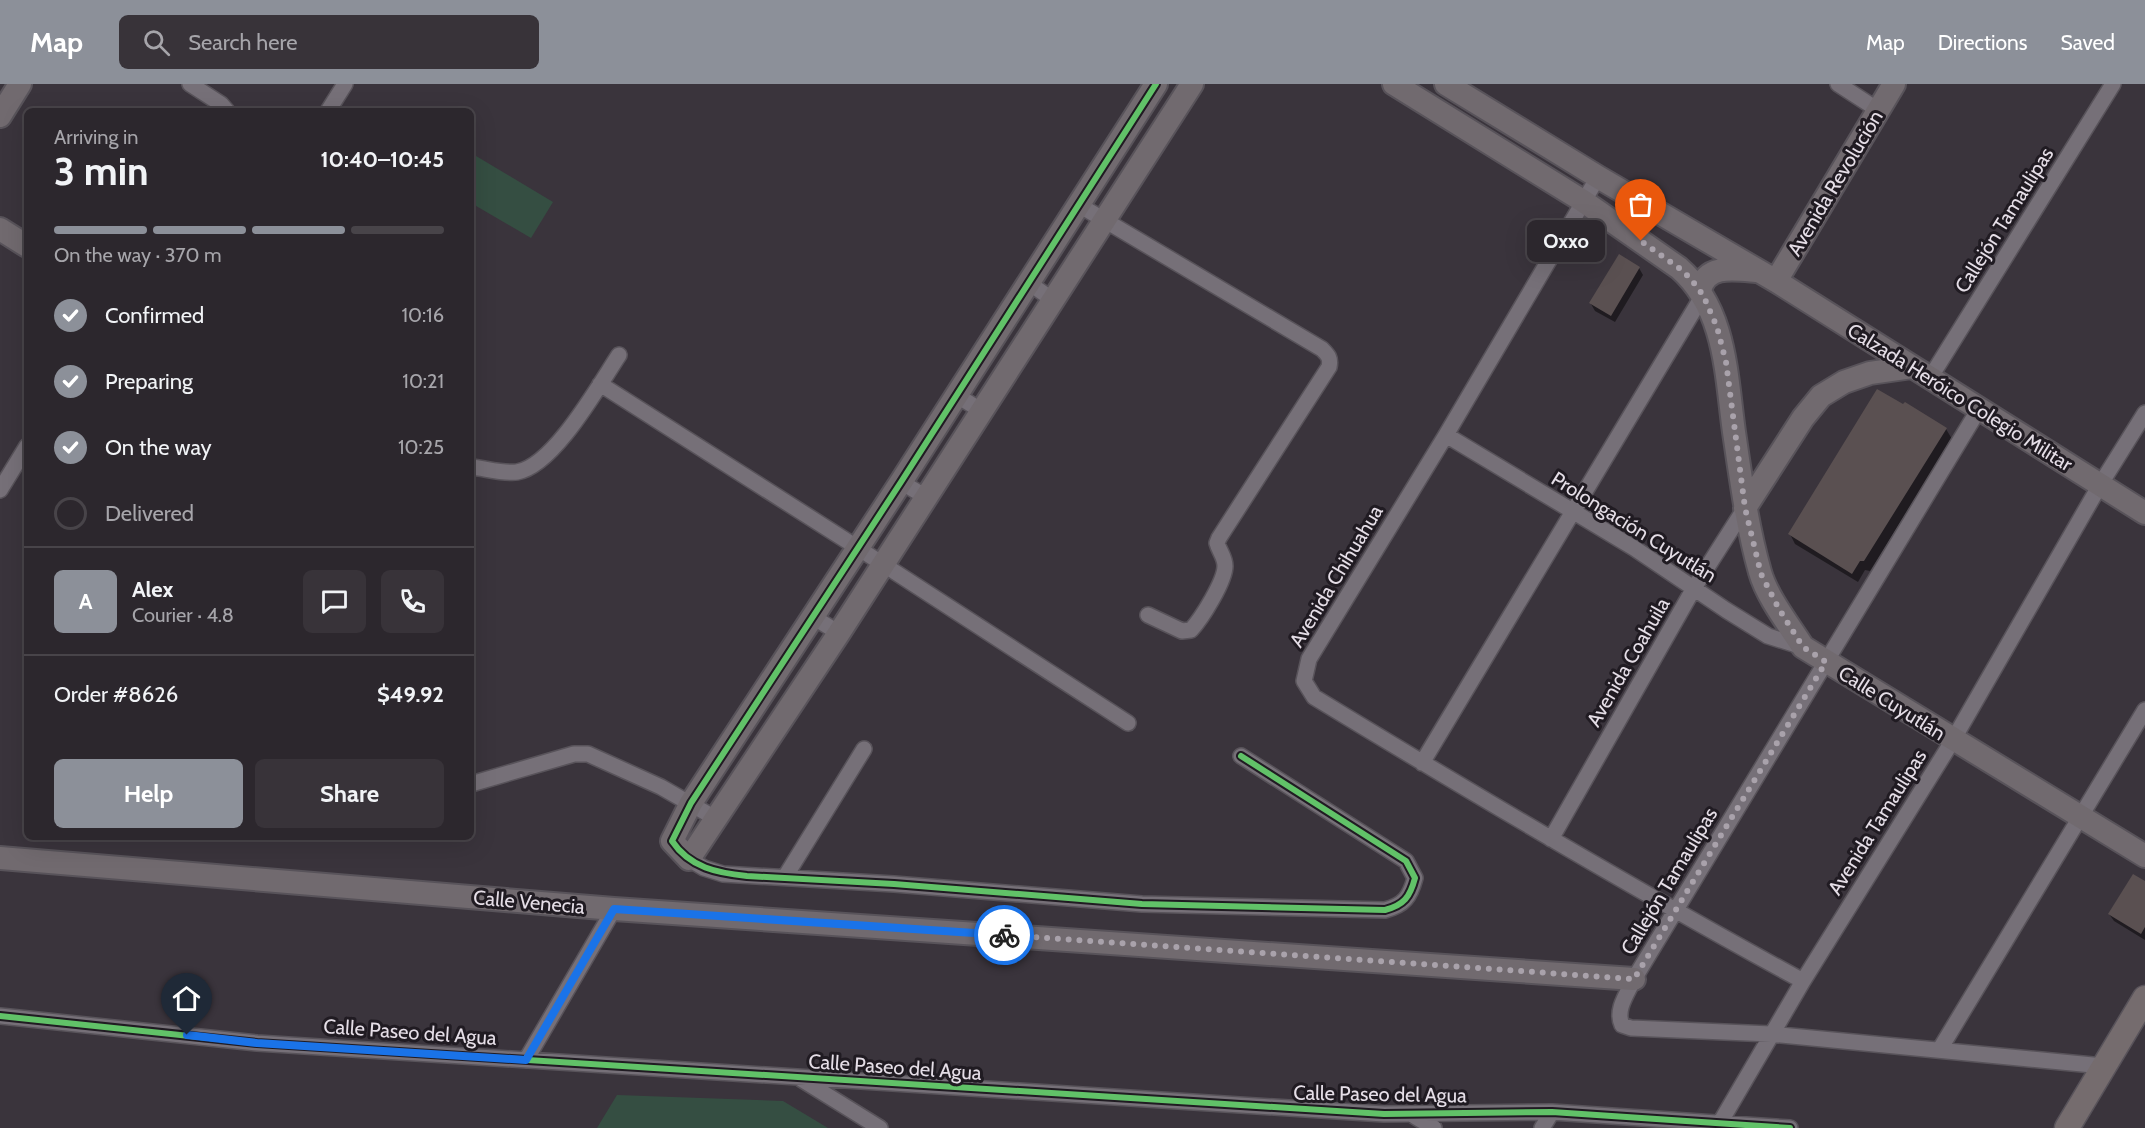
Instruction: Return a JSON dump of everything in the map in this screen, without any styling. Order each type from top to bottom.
[{"type":"main road","points":[[2067,1128],[2145,998]]},
{"type":"street","points":[[0,116],[20,84]]},
{"type":"street","points":[[190,84],[224,108]]},
{"type":"street","points":[[330,108],[345,84]]},
{"type":"street","points":[[1156,84],[901,482],[691,803],[672,841],[689,859],[704,868],[723,874],[1142,904],[1385,910],[1397,907],[1411,894],[1415,878],[1406,861],[1241,756]]},
{"type":"street","points":[[689,859],[839,633],[1192,84]]},
{"type":"street","name":"Calle Cuyutlán","points":[[1394,84],[1583,201],[1679,268],[1701,293],[1717,327],[1726,362],[1745,508],[1761,574],[1779,609],[1803,647],[2145,856]]},
{"type":"street","name":"Calzada Heróico Colegio Militar","points":[[1446,84],[1767,276],[2145,513]]},
{"type":"street","points":[[1838,84],[1878,110]]},
{"type":"street","name":"Avenida Revolución","points":[[1767,276],[1894,84]]},
{"type":"street","name":"Callejón Tamaulipas","points":[[1921,372],[2113,84]]},
{"type":"street","name":"Avenida Chihuahua","points":[[1598,177],[1446,435],[1309,659],[1304,681],[1314,697],[1422,763],[1675,911],[1803,981]]},
{"type":"street","points":[[1079,205],[1322,349],[1330,361],[1324,375],[1217,543],[1224,557],[1223,576],[1198,622],[1191,630],[1182,631],[1148,615]]},
{"type":"street","points":[[0,229],[24,244]]},
{"type":"street","points":[[1422,763],[1701,293],[1702,281],[1708,274],[1716,271],[1767,276]]},
{"type":"street","points":[[1029,283],[1053,300]]},
{"type":"street","points":[[476,467],[517,472],[536,464],[554,449],[619,355]]},
{"type":"street","points":[[1745,508],[1803,418],[1821,396],[1844,382],[1870,373],[1921,372]]},
{"type":"street","points":[[600,384],[1128,723]]},
{"type":"street","points":[[956,395],[982,411]]},
{"type":"street","name":"Callejón Tamaulipas","points":[[1980,409],[1634,979],[1618,1017],[1622,1025],[1631,1028],[1771,1034],[2103,1066]]},
{"type":"street","name":"Avenida Tamaulipas","points":[[1718,1125],[1803,981],[1953,740],[2100,485],[2145,413]]},
{"type":"street","name":"Prolongación Cuyutlán","points":[[1446,435],[1634,548],[1768,636],[1803,647]]},
{"type":"street","points":[[0,490],[24,452]]},
{"type":"street","points":[[901,482],[926,497]]},
{"type":"street","name":"Avenida Coahuila","points":[[1551,839],[1694,588],[1745,508]]},
{"type":"street","points":[[813,617],[839,633]]},
{"type":"street","points":[[1940,1049],[2145,710]]},
{"type":"street","points":[[785,877],[864,749]]},
{"type":"street","points":[[474,783],[574,754],[588,754],[661,787],[715,818]]},
{"type":"street","name":"Calle Venecia","points":[[0,858],[614,909],[1634,979]]},
{"type":"street","points":[[526,1060],[614,909]]},
{"type":"street","name":"Calle Paseo del Agua","points":[[0,1016],[257,1043],[1384,1114],[1552,1112],[1718,1125],[1790,1128]]},
{"type":"street","points":[[799,1077],[880,1128]]},
{"type":"street","points":[[1542,1128],[1552,1112]]},
{"type":"street","points":[[1375,1128],[1384,1114]]},
{"type":"street","points":[[1410,1114],[1434,1128]]},
{"type":"green space","points":[[474,155],[553,202],[531,238],[474,205]]},
{"type":"green space","points":[[617,1095],[783,1101],[828,1128],[597,1128]]},
{"type":"building","points":[[1619,254],[1640,267],[1611,316],[1589,303]]},
{"type":"building","points":[[1877,389],[1903,404],[1905,402],[1947,428],[1864,561],[1860,561],[1852,574],[1788,534]]},
{"type":"building","points":[[2133,874],[2145,881],[2145,927],[2141,934],[2108,914]]},
{"type":"cycle path","points":[[1156,84],[901,482],[691,803],[672,841],[679,850],[696,863],[715,871],[747,876],[894,884],[1142,904],[1385,910],[1402,903],[1411,890],[1415,878],[1406,861],[1241,756]]},
{"type":"cycle path","points":[[0,1016],[257,1043],[1384,1114],[1552,1112],[1790,1128]]},
{"type":"way so far","points":[[1004,935],[1634,979],[1826,662],[1803,647],[1779,609],[1761,574],[1745,508],[1726,362],[1717,327],[1703,295],[1679,268],[1641,241]]},
{"type":"place","name":"Oxxo","points":[[1641,241]]},
{"type":"route","points":[[187,1035],[257,1043],[526,1060],[614,909],[1004,935]]}]
